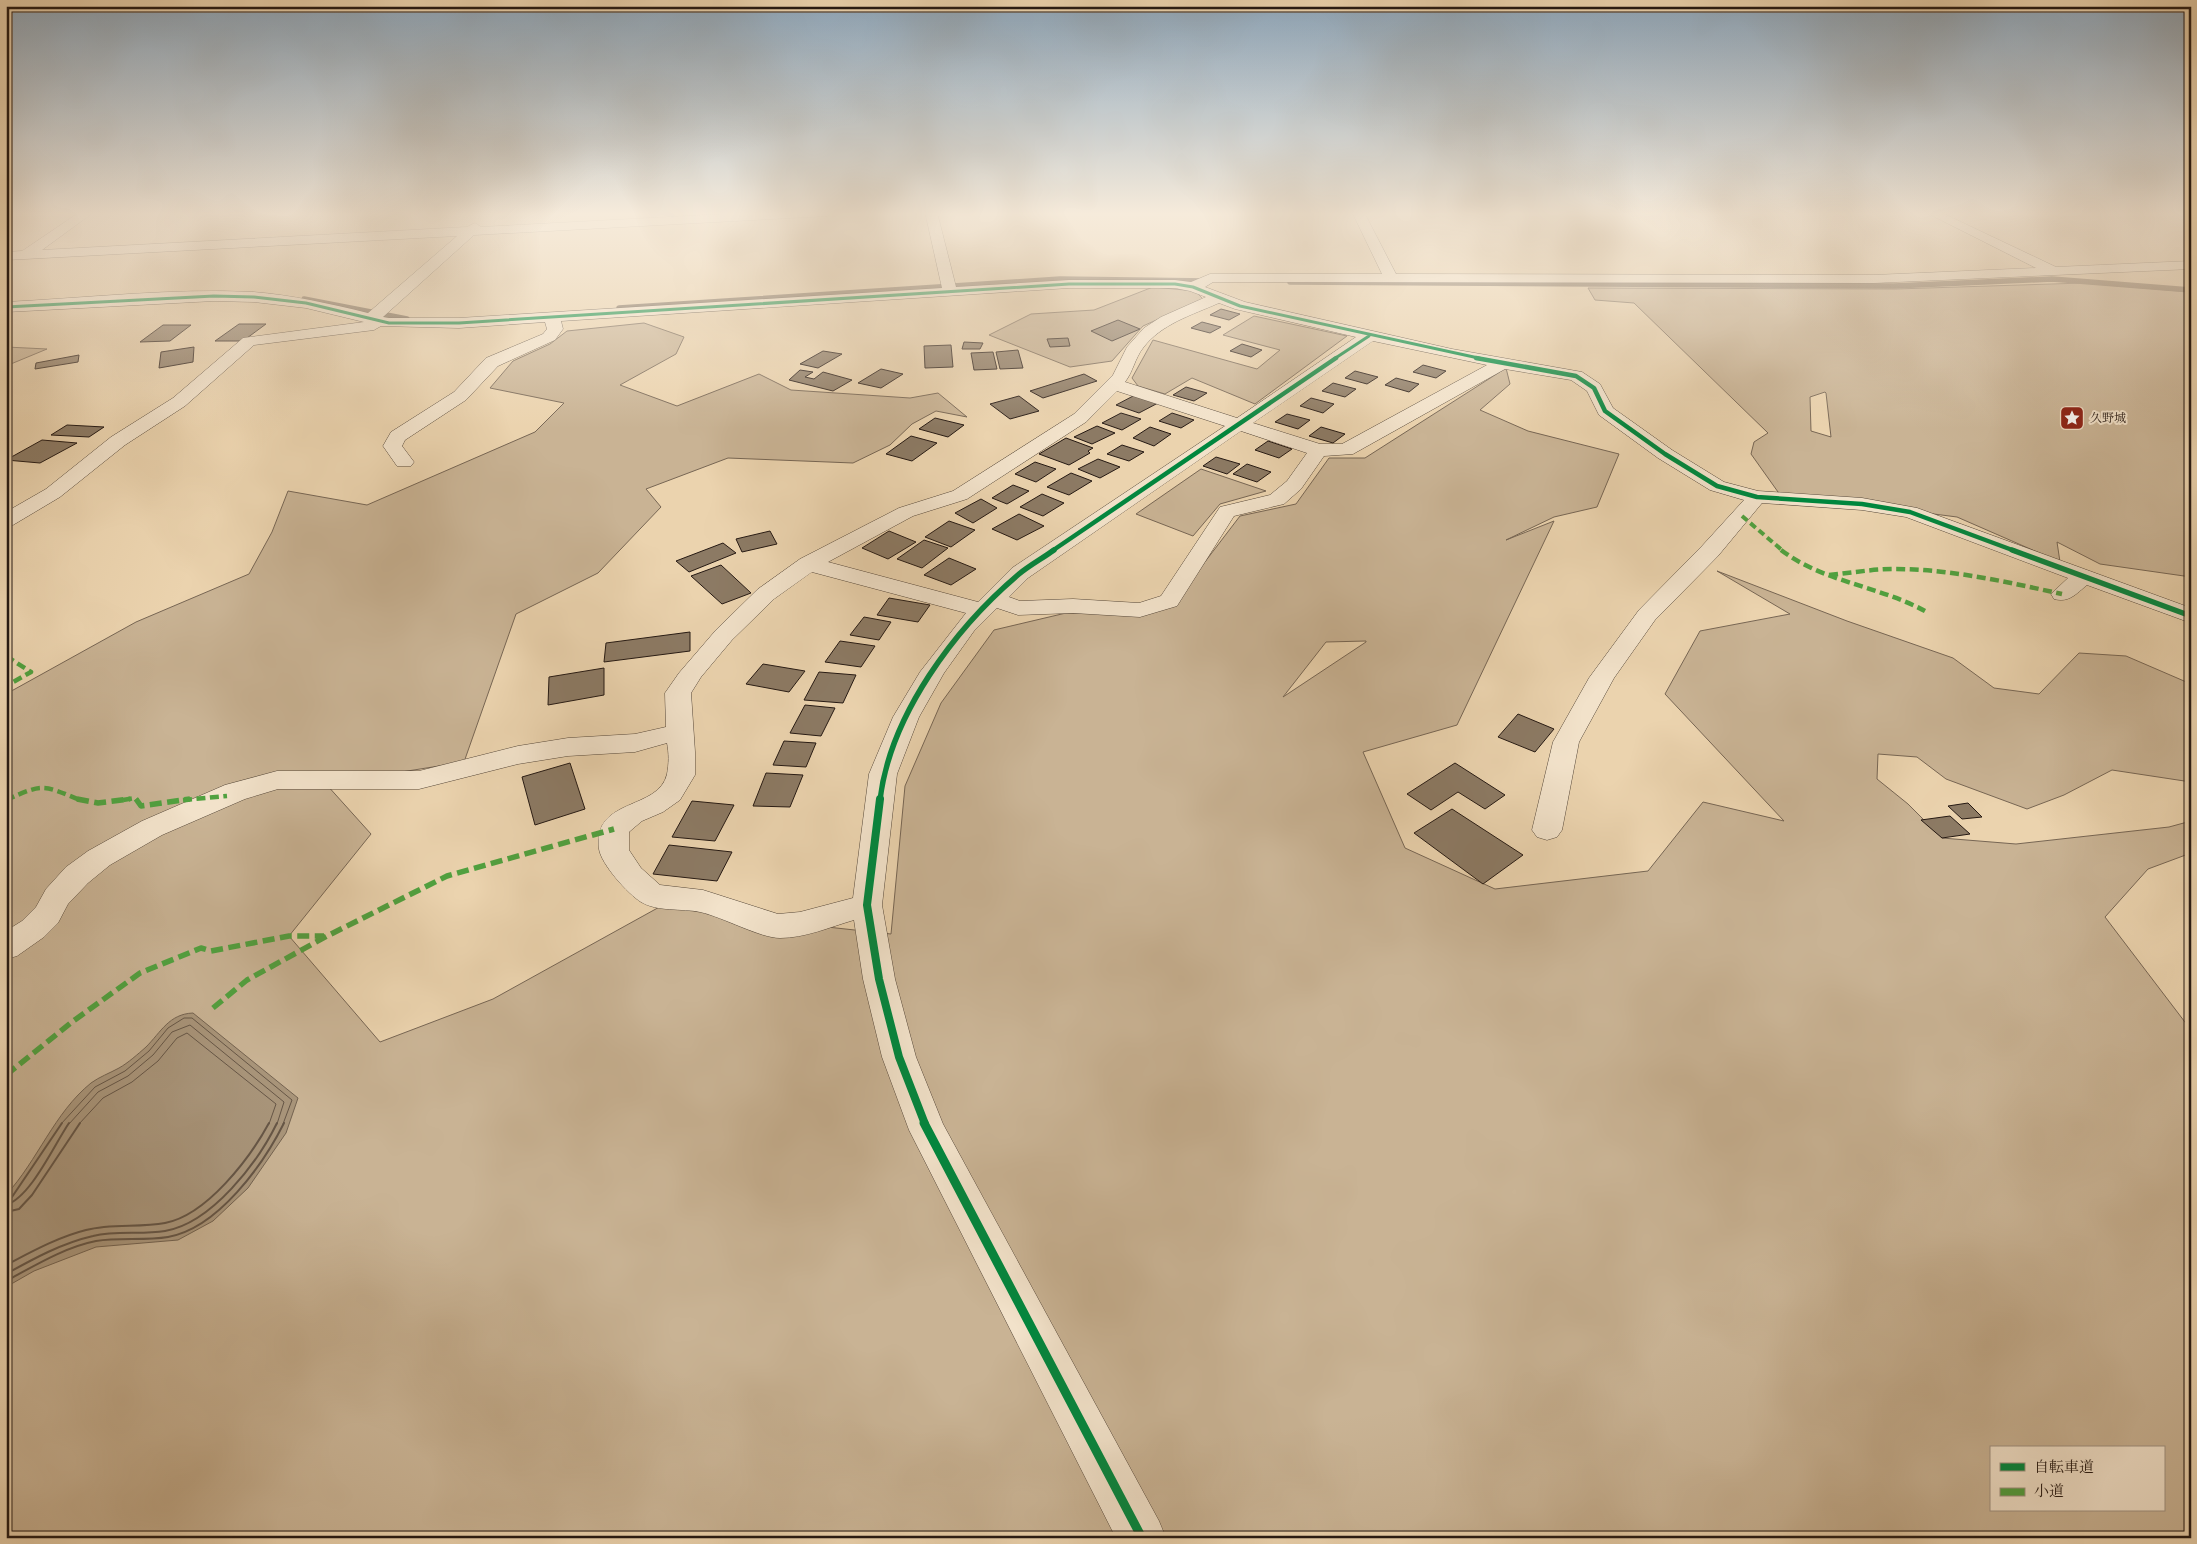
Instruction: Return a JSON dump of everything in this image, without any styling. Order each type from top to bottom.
[{"type":"street","points":[[372,319],[412,284]]},
{"type":"street","points":[[948,284],[950,291]]},
{"type":"street","points":[[6,521],[53,494],[118,441],[179,402],[249,341],[389,323],[459,323],[552,318],[1068,284]]},
{"type":"street","points":[[1164,284],[1193,286],[1217,298],[1240,306],[1369,336],[1576,376],[1594,388],[1605,411],[1665,454],[1717,486],[1757,497],[1862,504],[1910,512],[2191,616]]},
{"type":"street","points":[[1193,286],[1197,284]]},
{"type":"street","points":[[6,307],[214,296],[254,297],[306,303],[389,323]]},
{"type":"street","points":[[866,905],[800,924],[778,926],[703,901],[652,895],[630,876],[614,851],[614,829],[632,814],[653,805],[670,793],[680,775],[682,752],[679,732],[678,693],[691,673],[724,635],[766,594],[808,564],[906,512],[960,495],[1080,418],[1114,384],[1128,363],[1135,346],[1150,331],[1168,320],[1217,298]]},
{"type":"street","points":[[404,462],[392,446],[398,436],[460,396],[492,362],[549,337],[555,329],[552,318]]},
{"type":"street","points":[[1142,1538],[927,1130],[899,1057],[879,979],[866,905],[883,774],[906,717],[928,680],[966,626],[1020,573],[1369,336]]},
{"type":"street","points":[[1114,384],[1318,450],[1346,450],[1503,363]]},
{"type":"street","points":[[808,564],[987,605],[1018,608],[1073,606],[1140,610],[1169,601],[1227,511],[1277,500],[1294,485],[1318,450]]},
{"type":"street","points":[[1547,830],[1566,742],[1602,678],[1647,615],[1710,551],[1757,497]]},
{"type":"street","points":[[2062,594],[2085,576]]},
{"type":"street","points":[[6,947],[33,929],[77,875],[98,858],[152,828],[235,792],[277,780],[419,780],[518,756],[568,747],[635,743],[679,732]]},
{"type":"shaded area","points":[[2096,284],[2191,292],[2191,577],[2100,564],[2057,542],[2060,562],[1957,517],[1841,502],[1783,499],[1751,454],[1754,442],[1768,433],[1634,303],[1595,300],[1588,288],[1896,289]],"holes":[[[1825,392],[1831,437],[1811,431],[1810,397]]]},
{"type":"shaded area","points":[[1153,287],[1195,291],[1203,299],[1143,326],[1112,361],[1070,367],[989,335],[1031,314],[1094,310]]},
{"type":"shaded area","points":[[1254,316],[1347,336],[1255,404],[1192,378],[1165,394],[1138,386],[1132,378],[1153,340],[1257,369],[1280,350],[1223,335]]},
{"type":"shaded area","points":[[644,323],[684,337],[676,354],[620,385],[677,406],[759,374],[791,390],[910,398],[938,393],[967,417],[936,411],[912,424],[890,445],[853,463],[728,458],[646,489],[661,507],[598,573],[516,614],[464,762],[326,784],[371,834],[289,936],[380,1042],[493,999],[663,905],[800,924],[891,934],[905,786],[941,703],[994,630],[1066,613],[1139,613],[1172,605],[1240,516],[1296,504],[1329,458],[1365,458],[1506,368],[1510,384],[1480,410],[1528,431],[1619,454],[1597,507],[1554,517],[1506,540],[1554,521],[1457,725],[1363,752],[1405,848],[1495,889],[1648,871],[1703,802],[1784,821],[1665,694],[1700,631],[1790,614],[1717,571],[1847,621],[1953,658],[1994,688],[2039,694],[2079,653],[2126,656],[2191,684],[2191,782],[2112,770],[2064,795],[2027,809],[1946,779],[1917,757],[1878,754],[1877,779],[1908,804],[1942,838],[2016,844],[2169,827],[2191,821],[2191,853],[2148,869],[2105,917],[2191,1030],[2191,1538],[6,1538],[6,694],[136,622],[249,574],[272,532],[288,491],[367,505],[535,432],[564,403],[490,388],[513,361],[550,344],[567,331]],"holes":[[[1326,642],[1366,642],[1283,697]]]},
{"type":"shaded area","points":[[6,347],[47,349],[6,366]]},
{"type":"shaded area","points":[[1201,469],[1266,491],[1220,504],[1193,536],[1136,514]]},
{"type":"water","points":[[193,1013],[298,1098],[286,1133],[248,1188],[213,1221],[178,1240],[96,1247],[34,1271],[6,1287],[6,1195],[28,1167],[56,1122],[78,1095],[91,1083],[133,1058],[172,1020],[185,1014]]},
{"type":"building","points":[[1221,309],[1240,314],[1229,320],[1210,315]]},
{"type":"building","points":[[1118,320],[1140,329],[1112,341],[1091,331]]},
{"type":"building","points":[[1202,322],[1221,327],[1210,333],[1191,328]]},
{"type":"building","points":[[239,324],[266,324],[243,341],[215,341]]},
{"type":"building","points":[[163,325],[191,325],[170,341],[140,342]]},
{"type":"building","points":[[1068,338],[1070,346],[1050,347],[1047,339]]},
{"type":"building","points":[[964,342],[983,343],[980,349],[962,349]]},
{"type":"building","points":[[1242,344],[1262,350],[1251,357],[1230,351]]},
{"type":"building","points":[[951,345],[953,367],[925,368],[924,346]]},
{"type":"building","points":[[194,347],[193,362],[159,368],[161,352]]},
{"type":"building","points":[[1018,350],[1023,368],[1000,369],[996,352]]},
{"type":"building","points":[[823,351],[842,354],[818,368],[800,364]]},
{"type":"building","points":[[993,352],[997,369],[974,370],[971,353]]},
{"type":"building","points":[[79,355],[78,362],[35,369],[36,363]]},
{"type":"building","points":[[1423,365],[1446,371],[1436,378],[1413,372]]},
{"type":"building","points":[[881,369],[903,374],[881,388],[858,383]]},
{"type":"building","points":[[800,370],[813,372],[805,377],[814,379],[823,372],[852,380],[833,391],[789,380]]},
{"type":"building","points":[[1355,371],[1378,377],[1367,384],[1345,378]]},
{"type":"building","points":[[1084,374],[1097,381],[1043,398],[1030,391]]},
{"type":"building","points":[[1396,378],[1419,384],[1409,392],[1385,385]]},
{"type":"building","points":[[1333,383],[1356,389],[1345,397],[1322,391]]},
{"type":"building","points":[[1186,387],[1207,393],[1194,401],[1173,395]]},
{"type":"building","points":[[1135,395],[1158,403],[1139,413],[1116,405]]},
{"type":"building","points":[[1019,396],[1039,411],[1010,419],[990,404]]},
{"type":"building","points":[[1311,398],[1334,404],[1323,413],[1300,406]]},
{"type":"building","points":[[1121,413],[1141,419],[1122,430],[1102,423]]},
{"type":"building","points":[[1172,413],[1194,420],[1181,428],[1159,421]]},
{"type":"building","points":[[1287,414],[1310,420],[1298,429],[1275,422]]},
{"type":"building","points":[[935,418],[964,425],[948,437],[919,429]]},
{"type":"building","points":[[67,425],[104,427],[89,437],[51,435]]},
{"type":"building","points":[[1097,426],[1115,433],[1092,444],[1074,437]]},
{"type":"building","points":[[1150,427],[1171,434],[1154,446],[1133,438]]},
{"type":"building","points":[[1321,427],[1345,434],[1333,443],[1309,436]]},
{"type":"building","points":[[911,436],[937,443],[912,461],[886,454]]},
{"type":"building","points":[[1066,438],[1093,448],[1088,451],[1090,453],[1069,465],[1039,454]]},
{"type":"building","points":[[42,440],[77,443],[40,463],[6,460]]},
{"type":"building","points":[[1268,441],[1292,449],[1279,458],[1255,450]]},
{"type":"building","points":[[1122,445],[1144,452],[1129,461],[1107,454]]},
{"type":"building","points":[[1216,457],[1240,464],[1227,474],[1203,466]]},
{"type":"building","points":[[1098,459],[1120,467],[1100,478],[1078,469]]},
{"type":"building","points":[[1035,462],[1056,469],[1036,482],[1015,474]]},
{"type":"building","points":[[1247,464],[1271,472],[1257,482],[1233,474]]},
{"type":"building","points":[[1071,473],[1092,481],[1069,495],[1047,487]]},
{"type":"building","points":[[1013,485],[1029,491],[1007,504],[992,498]]},
{"type":"building","points":[[1042,494],[1064,503],[1043,516],[1020,507]]},
{"type":"building","points":[[981,499],[997,508],[973,523],[955,513]]},
{"type":"building","points":[[1019,514],[1044,526],[1017,540],[992,529]]},
{"type":"building","points":[[949,521],[975,530],[951,547],[925,537]]},
{"type":"building","points":[[770,531],[777,544],[742,552],[736,539]]},
{"type":"building","points":[[889,531],[916,542],[888,559],[862,548]]},
{"type":"building","points":[[924,540],[948,548],[922,568],[897,559]]},
{"type":"building","points":[[723,543],[736,553],[689,572],[676,561]]},
{"type":"building","points":[[949,558],[976,569],[951,585],[924,575]]},
{"type":"building","points":[[721,565],[751,593],[722,604],[691,576]]},
{"type":"building","points":[[889,598],[930,605],[918,622],[877,615]]},
{"type":"building","points":[[864,617],[891,622],[879,640],[850,635]]},
{"type":"building","points":[[690,632],[690,651],[604,662],[606,643]]},
{"type":"building","points":[[840,641],[875,646],[861,667],[825,662]]},
{"type":"building","points":[[763,664],[805,671],[789,692],[746,684]]},
{"type":"building","points":[[604,668],[604,695],[548,705],[549,677]]},
{"type":"building","points":[[819,672],[856,675],[843,703],[804,700]]},
{"type":"building","points":[[805,705],[835,708],[821,736],[790,733]]},
{"type":"building","points":[[1518,714],[1554,729],[1535,752],[1498,737]]},
{"type":"building","points":[[784,741],[816,743],[806,767],[773,765]]},
{"type":"building","points":[[570,763],[585,809],[535,825],[522,777]]},
{"type":"building","points":[[1455,763],[1505,795],[1485,809],[1458,792],[1431,810],[1407,794]]},
{"type":"building","points":[[766,773],[803,775],[790,807],[753,806]]},
{"type":"building","points":[[692,801],[734,805],[715,841],[672,837]]},
{"type":"building","points":[[1968,803],[1982,817],[1962,819],[1948,806]]},
{"type":"building","points":[[1452,809],[1523,855],[1483,884],[1414,833]]},
{"type":"building","points":[[1950,816],[1970,834],[1942,838],[1921,820]]},
{"type":"building","points":[[669,845],[732,852],[717,881],[653,874]]},
{"type":"waterway","points":[[619,308],[983,284]]},
{"type":"waterway","points":[[1600,284],[1894,286],[1938,284]]},
{"type":"waterway","points":[[2116,284],[2191,290]]},
{"type":"waterway","points":[[304,299],[407,319]]},
{"type":"marked path","points":[[1742,516],[1783,551],[1799,561],[1840,579],[1901,599],[1925,611]]},
{"type":"marked path","points":[[1829,575],[1886,569],[1936,571],[1978,577],[2062,594]]},
{"type":"marked path","points":[[6,656],[31,672],[6,686]]},
{"type":"marked path","points":[[6,800],[26,791],[47,787],[93,803],[135,798],[141,806],[205,797],[227,796]]},
{"type":"marked path","points":[[213,1008],[247,980],[327,936],[447,876],[614,829]]},
{"type":"marked path","points":[[6,1075],[72,1022],[140,973],[201,948],[211,951],[289,936],[324,936]]},
{"type":"cycle path","points":[[6,307],[214,296],[254,297],[306,303],[389,323],[459,323],[1068,284]]},
{"type":"cycle path","points":[[1175,284],[1193,287],[1240,306],[1452,354],[1576,376],[1594,388],[1605,411],[1665,454],[1717,486],[1757,497],[1862,504],[1910,512],[2191,616]]},
{"type":"cycle path","points":[[1142,1538],[927,1130],[899,1057],[879,979],[867,905],[883,774],[906,717],[932,672],[966,626],[1020,573],[1369,336]]},
{"type":"place","name":"久野城","points":[[2072,418]]}]
